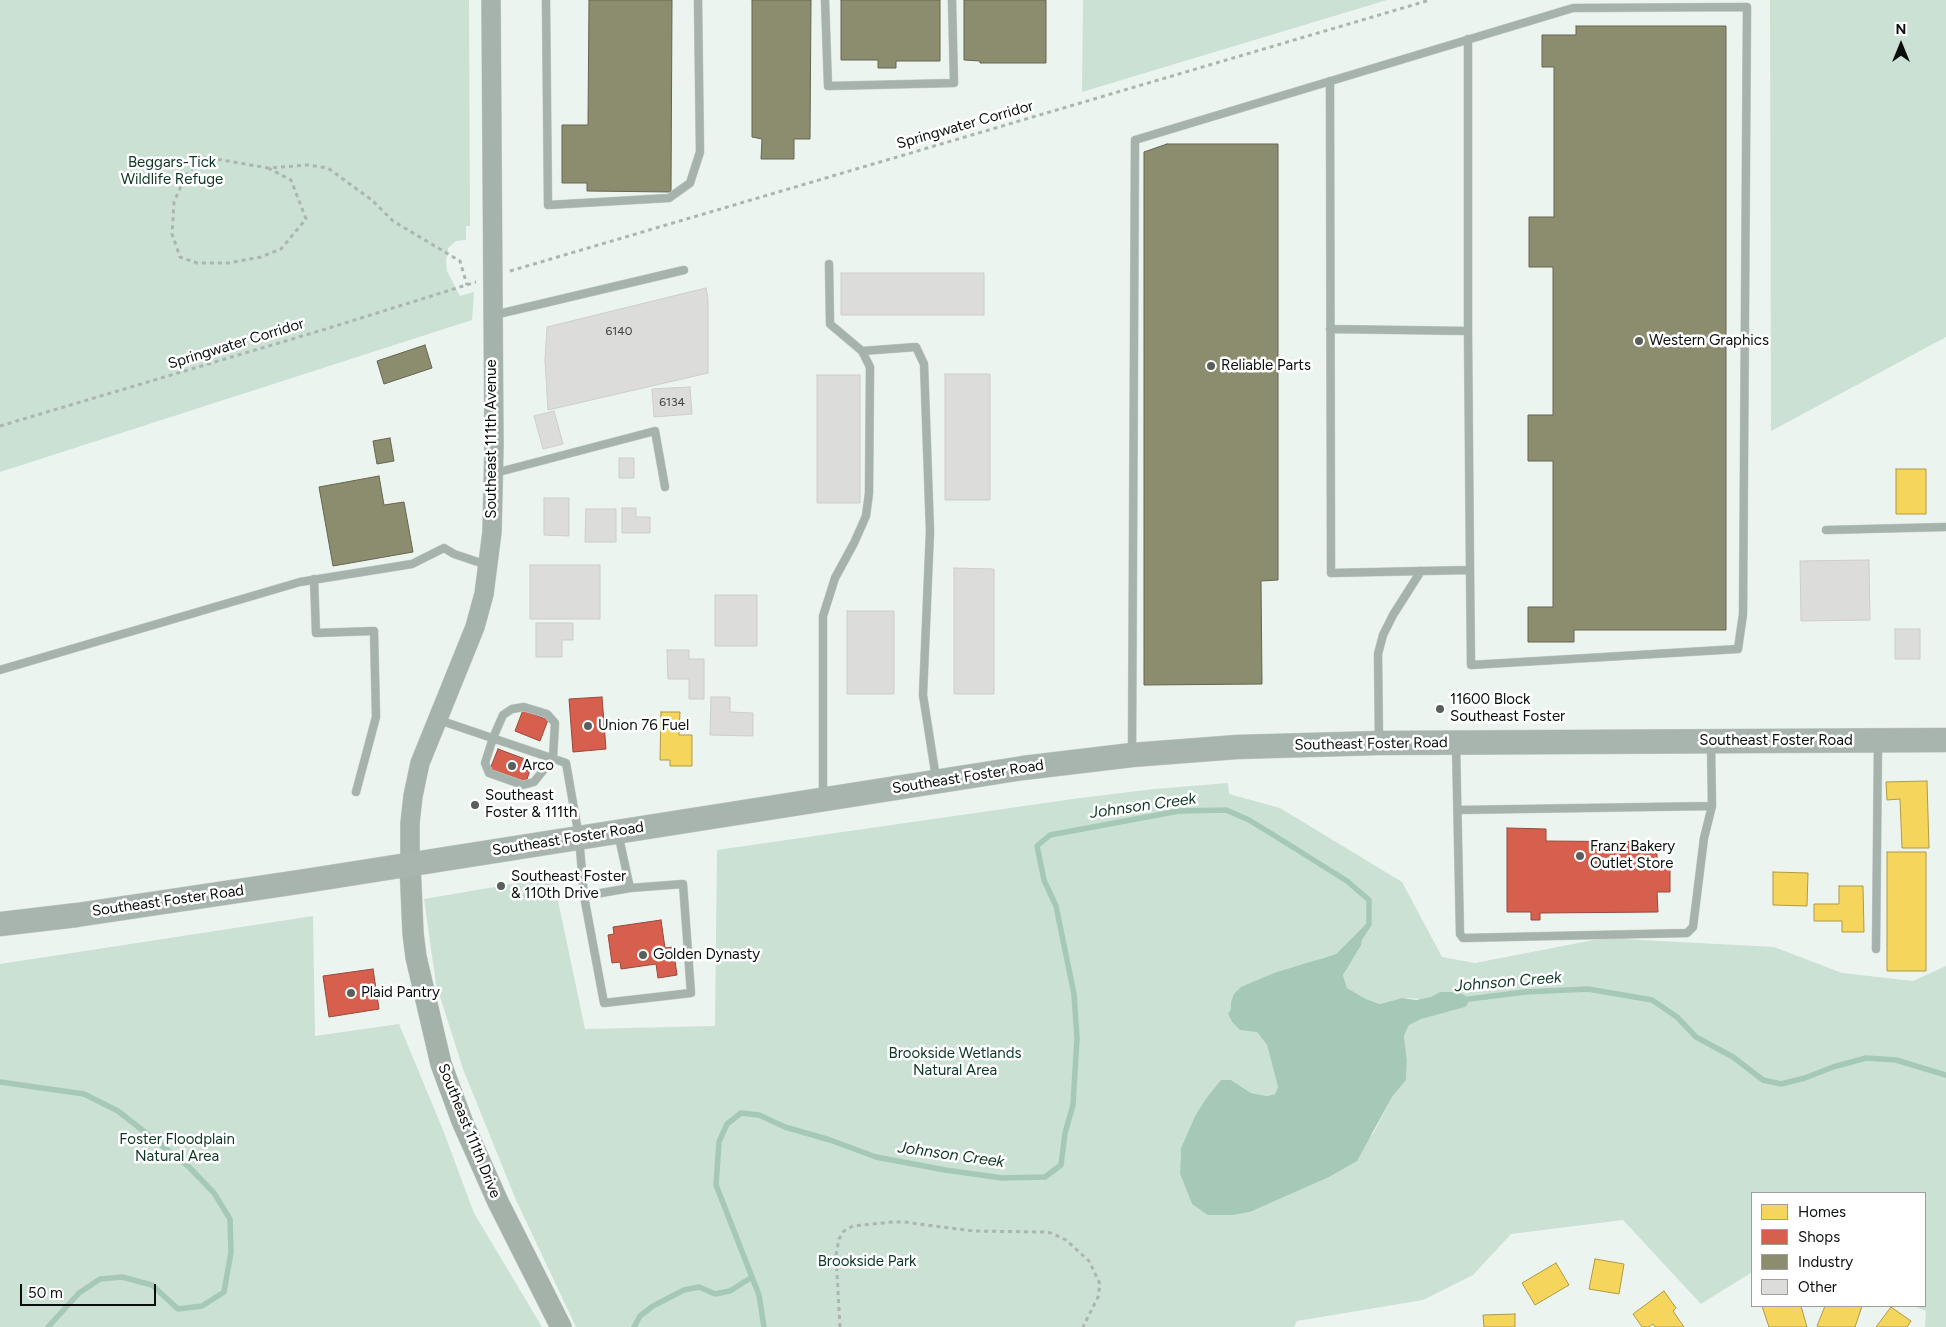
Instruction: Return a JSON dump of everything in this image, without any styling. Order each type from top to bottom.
[{"type":"main road","name":"Southeast Foster Road","points":[[0,924],[87,913],[410,864],[1023,768],[1132,755],[1247,747],[1379,743],[1946,740]]},
{"type":"main road","name":"Southeast 111th Drive","points":[[410,864],[416,957],[441,1064],[462,1121],[498,1202],[562,1327]]},
{"type":"street","name":"Southeast 111th Avenue","points":[[410,864],[412,796],[420,763],[475,627],[489,566],[492,532],[493,473],[491,0]]},
{"type":"lane","points":[[546,0],[548,205],[669,198],[690,184],[700,152],[698,0]]},
{"type":"lane","points":[[825,0],[828,86],[954,83],[952,0]]},
{"type":"lane","points":[[1132,755],[1135,140],[1468,39],[1573,8],[1747,7],[1743,614],[1738,649],[1471,665],[1468,39]]},
{"type":"lane","points":[[1330,81],[1331,573],[1470,570]]},
{"type":"lane","points":[[823,800],[823,616],[835,578],[866,516],[869,493],[870,367],[862,351],[830,324],[830,264]]},
{"type":"lane","points":[[492,316],[684,270]]},
{"type":"lane","points":[[1330,329],[1468,331]]},
{"type":"lane","points":[[862,351],[916,348],[924,364],[930,531],[923,695],[936,782]]},
{"type":"lane","points":[[493,473],[655,430],[665,487]]},
{"type":"lane","points":[[1826,530],[1946,527]]},
{"type":"lane","points":[[0,670],[300,582],[412,564],[444,548],[454,554],[489,566]]},
{"type":"lane","points":[[1379,743],[1378,654],[1383,634],[1421,572]]},
{"type":"lane","points":[[314,579],[316,633],[374,631],[376,717],[356,792]]},
{"type":"lane","points":[[524,707],[547,714],[555,723],[553,758],[534,782],[523,785],[489,773],[485,763],[503,715],[512,709],[524,707]]},
{"type":"lane","points":[[437,719],[566,763],[579,837],[584,896],[604,1003],[691,994],[683,884],[630,888],[584,896]]},
{"type":"lane","points":[[1876,949],[1878,740]]},
{"type":"lane","points":[[1456,742],[1460,934],[1463,938],[1687,934],[1693,927],[1704,838],[1712,806],[1711,741]]},
{"type":"lane","points":[[1458,810],[1712,806]]},
{"type":"lane","points":[[618,831],[630,888]]},
{"type":"path","name":"Springwater Corridor","points":[[506,272],[1430,0]]},
{"type":"path","points":[[268,168],[291,180],[306,219],[281,249],[228,264],[197,264],[180,256],[172,234],[174,202],[186,175],[205,157],[268,168],[308,165],[328,168],[374,201],[393,221],[460,261],[467,285]]},
{"type":"path","name":"Springwater Corridor","points":[[0,426],[478,281]]},
{"type":"path","points":[[840,1327],[836,1255],[841,1234],[858,1224],[904,1222],[973,1231],[1044,1232],[1066,1240],[1089,1262],[1100,1284],[1098,1297],[1083,1327]]},
{"type":"green space","name":"Beggars-Tick Wildlife Refuge","points":[[0,0],[469,0],[470,226],[466,226],[466,240],[456,241],[448,248],[446,261],[447,271],[460,296],[474,292],[472,320],[0,472]]},
{"type":"green space","points":[[1083,0],[1387,0],[1082,92]]},
{"type":"green space","points":[[1770,0],[1946,0],[1946,337],[1771,431]]},
{"type":"green space","name":"Brookside Wetlands Natural Area","points":[[1228,783],[1229,794],[1280,808],[1402,882],[1442,957],[1475,963],[1604,938],[1774,947],[1842,973],[1913,981],[1946,966],[1946,1327],[1925,1327],[1926,1311],[1916,1307],[1926,1307],[1926,1192],[1751,1192],[1751,1273],[1701,1304],[1623,1220],[1511,1234],[1473,1275],[1423,1300],[1297,1321],[1294,1327],[576,1327],[516,1200],[463,1069],[436,984],[424,899],[553,877],[585,1029],[715,1026],[717,850],[1080,798]],"holes":[[[1364,926],[1343,975],[1347,988],[1366,999],[1380,1004],[1402,998],[1421,999],[1404,1036],[1407,1061],[1406,1080],[1392,1097],[1373,1134],[1327,1178],[1250,1212],[1233,1215],[1192,1204],[1180,1174],[1181,1148],[1195,1116],[1205,1100],[1231,1080],[1251,1093],[1267,1096],[1275,1094],[1278,1087],[1267,1045],[1257,1032],[1232,1022],[1228,1014],[1231,1009],[1231,1002],[1321,958],[1336,954]]]},
{"type":"green space","name":"Foster Floodplain Natural Area","points":[[313,916],[315,1036],[399,1024],[443,1130],[474,1213],[542,1327],[0,1327],[0,964]]},
{"type":"shaded area","points":[[1365,925],[1361,945],[1343,975],[1347,988],[1366,999],[1380,1004],[1402,998],[1416,1000],[1431,997],[1440,992],[1458,992],[1466,996],[1468,1004],[1465,1007],[1421,1019],[1409,1025],[1404,1036],[1407,1061],[1406,1080],[1392,1097],[1357,1161],[1327,1178],[1250,1212],[1233,1215],[1208,1215],[1192,1204],[1180,1174],[1181,1148],[1195,1116],[1221,1080],[1231,1080],[1251,1093],[1267,1096],[1275,1094],[1278,1087],[1267,1045],[1257,1032],[1240,1030],[1232,1022],[1228,1014],[1234,994],[1241,987],[1274,973],[1336,954]]},
{"type":"building: Homes","points":[[1896,469],[1926,469],[1926,514],[1896,514]]},
{"type":"building: Homes","points":[[661,712],[680,712],[679,735],[692,735],[692,766],[670,766],[670,760],[660,760]]},
{"type":"building: Homes","points":[[1927,781],[1929,848],[1902,848],[1900,799],[1887,800],[1886,782]]},
{"type":"building: Homes","points":[[1887,852],[1926,852],[1926,971],[1887,971]]},
{"type":"building: Homes","points":[[1773,872],[1808,873],[1807,906],[1773,905]]},
{"type":"building: Homes","points":[[1839,886],[1863,886],[1864,932],[1842,932],[1842,921],[1814,921],[1814,904],[1839,904]]},
{"type":"building: Homes","points":[[1595,1259],[1624,1264],[1619,1294],[1589,1289]]},
{"type":"building: Homes","points":[[1556,1263],[1569,1285],[1535,1305],[1522,1283]]},
{"type":"building: Homes","points":[[1664,1291],[1676,1308],[1673,1311],[1684,1327],[1655,1327],[1653,1324],[1649,1327],[1642,1327],[1633,1314]]},
{"type":"building: Homes","points":[[1762,1307],[1801,1307],[1807,1327],[1769,1327]]},
{"type":"building: Homes","points":[[1825,1307],[1862,1307],[1855,1327],[1817,1326]]},
{"type":"building: Homes","points":[[1891,1307],[1911,1321],[1907,1327],[1876,1327]]},
{"type":"building: Homes","points":[[1515,1314],[1515,1327],[1484,1327],[1483,1315]]},
{"type":"building: Shops","points":[[602,697],[606,749],[573,752],[569,699]]},
{"type":"building: Shops","name":"Arco","points":[[523,710],[548,720],[540,741],[515,731]]},
{"type":"building: Shops","name":"Arco","points":[[498,749],[533,762],[526,782],[490,769]]},
{"type":"building: Shops","points":[[1507,828],[1546,829],[1546,841],[1657,842],[1657,864],[1670,864],[1670,892],[1657,892],[1658,912],[1540,913],[1540,920],[1531,920],[1531,912],[1507,912]]},
{"type":"building: Shops","name":"Golden Dynasty","points":[[661,920],[665,948],[673,947],[677,975],[658,978],[656,964],[621,969],[620,962],[612,963],[608,935],[614,934],[613,927]]},
{"type":"building: Shops","name":"Plaid Pantry","points":[[373,969],[379,1009],[329,1017],[323,976]]},
{"type":"building: Industry","points":[[589,0],[672,0],[671,192],[587,191],[587,183],[562,183],[562,125],[588,125]]},
{"type":"building: Industry","points":[[752,0],[811,0],[810,139],[794,139],[794,159],[761,159],[762,139],[752,137]]},
{"type":"building: Industry","points":[[841,0],[940,0],[940,61],[896,61],[896,68],[878,68],[878,60],[841,60]]},
{"type":"building: Industry","points":[[964,0],[1046,0],[1046,63],[980,63],[980,61],[964,60]]},
{"type":"building: Industry","name":"Western Graphics","points":[[1576,26],[1726,26],[1726,630],[1574,630],[1574,642],[1528,642],[1528,607],[1553,607],[1553,461],[1528,461],[1528,415],[1553,415],[1553,267],[1529,267],[1529,217],[1554,217],[1554,67],[1542,67],[1542,35],[1576,35]]},
{"type":"building: Industry","name":"Reliable Parts","points":[[1167,144],[1278,144],[1278,580],[1261,581],[1262,684],[1144,685],[1144,152]]},
{"type":"building: Industry","points":[[425,345],[432,368],[384,384],[377,361]]},
{"type":"building: Industry","points":[[390,438],[394,461],[377,464],[373,441]]},
{"type":"building: Industry","points":[[379,476],[384,505],[404,502],[413,552],[333,566],[319,487]]},
{"type":"building: Other","points":[[841,273],[984,273],[984,315],[841,315]]},
{"type":"building: Other","points":[[706,288],[708,299],[708,373],[548,410],[545,360],[547,327]]},
{"type":"building: Other","points":[[945,374],[990,374],[990,500],[945,500]]},
{"type":"building: Other","points":[[817,375],[860,375],[860,503],[817,503]]},
{"type":"building: Other","points":[[690,387],[692,414],[654,417],[652,389]]},
{"type":"building: Other","points":[[554,411],[563,444],[543,449],[534,416]]},
{"type":"building: Other","points":[[619,458],[634,458],[634,478],[619,478]]},
{"type":"building: Other","points":[[544,498],[569,498],[569,536],[544,535]]},
{"type":"building: Other","points":[[622,508],[636,508],[636,517],[650,517],[650,533],[622,533]]},
{"type":"building: Other","points":[[586,509],[616,509],[616,542],[585,542]]},
{"type":"building: Other","points":[[1869,560],[1870,620],[1801,621],[1800,561]]},
{"type":"building: Other","points":[[530,565],[600,565],[600,619],[530,619]]},
{"type":"building: Other","points":[[954,568],[994,569],[994,694],[954,694]]},
{"type":"building: Other","points":[[715,595],[757,595],[757,646],[715,646]]},
{"type":"building: Other","points":[[847,611],[894,611],[894,694],[847,694]]},
{"type":"building: Other","points":[[536,623],[573,623],[573,640],[562,640],[562,657],[536,657]]},
{"type":"building: Other","points":[[1895,629],[1920,629],[1920,659],[1895,659]]},
{"type":"building: Other","points":[[667,650],[689,650],[689,659],[704,659],[704,699],[689,699],[689,679],[668,679]]},
{"type":"building: Other","points":[[711,697],[730,697],[730,712],[753,713],[753,736],[710,735]]},
{"type":"waterway","name":"Johnson Creek","points":[[764,1327],[759,1295],[716,1185],[719,1142],[727,1124],[741,1113],[759,1115],[785,1127],[830,1140],[876,1157],[945,1170],[1002,1178],[1045,1177],[1061,1165],[1065,1133],[1073,1105],[1077,1038],[1074,994],[1056,906],[1044,880],[1037,846],[1050,835],[1179,811],[1226,810],[1249,820],[1347,881],[1369,900],[1369,924],[1360,938]]},
{"type":"waterway","name":"Johnson Creek","points":[[1461,1000],[1525,992],[1588,989],[1652,1000],[1677,1017],[1696,1037],[1733,1057],[1763,1080],[1781,1084],[1866,1058],[1896,1060],[1946,1075]]},
{"type":"waterway","name":"Johnson Creek","points":[[0,1082],[84,1094],[118,1111],[188,1166],[214,1193],[230,1219],[231,1252],[224,1292],[202,1306],[178,1309],[152,1285],[122,1277],[100,1279],[79,1293],[48,1327]]},
{"type":"waterway","name":"Johnson Creek","points":[[634,1327],[640,1316],[653,1306],[684,1290],[699,1287],[715,1294],[730,1291],[752,1277]]},
{"type":"place","name":"Western Graphics","points":[[1639,341]]},
{"type":"place","name":"Reliable Parts","points":[[1211,366]]},
{"type":"place","name":"11600 Block Southeast Foster","points":[[1440,709]]},
{"type":"place","name":"Union 76 Fuel","points":[[588,726]]},
{"type":"place","name":"Arco","points":[[512,766]]},
{"type":"place","name":"Southeast Foster & 111th","points":[[475,805]]},
{"type":"place","name":"Franz Bakery Outlet Store","points":[[1580,856]]},
{"type":"place","name":"Southeast Foster & 110th Drive","points":[[501,886]]},
{"type":"place","name":"Golden Dynasty","points":[[643,955]]},
{"type":"place","name":"Plaid Pantry","points":[[351,993]]},
{"type":"park label","name":"Brookside Park","points":[[867,1262]]}]
